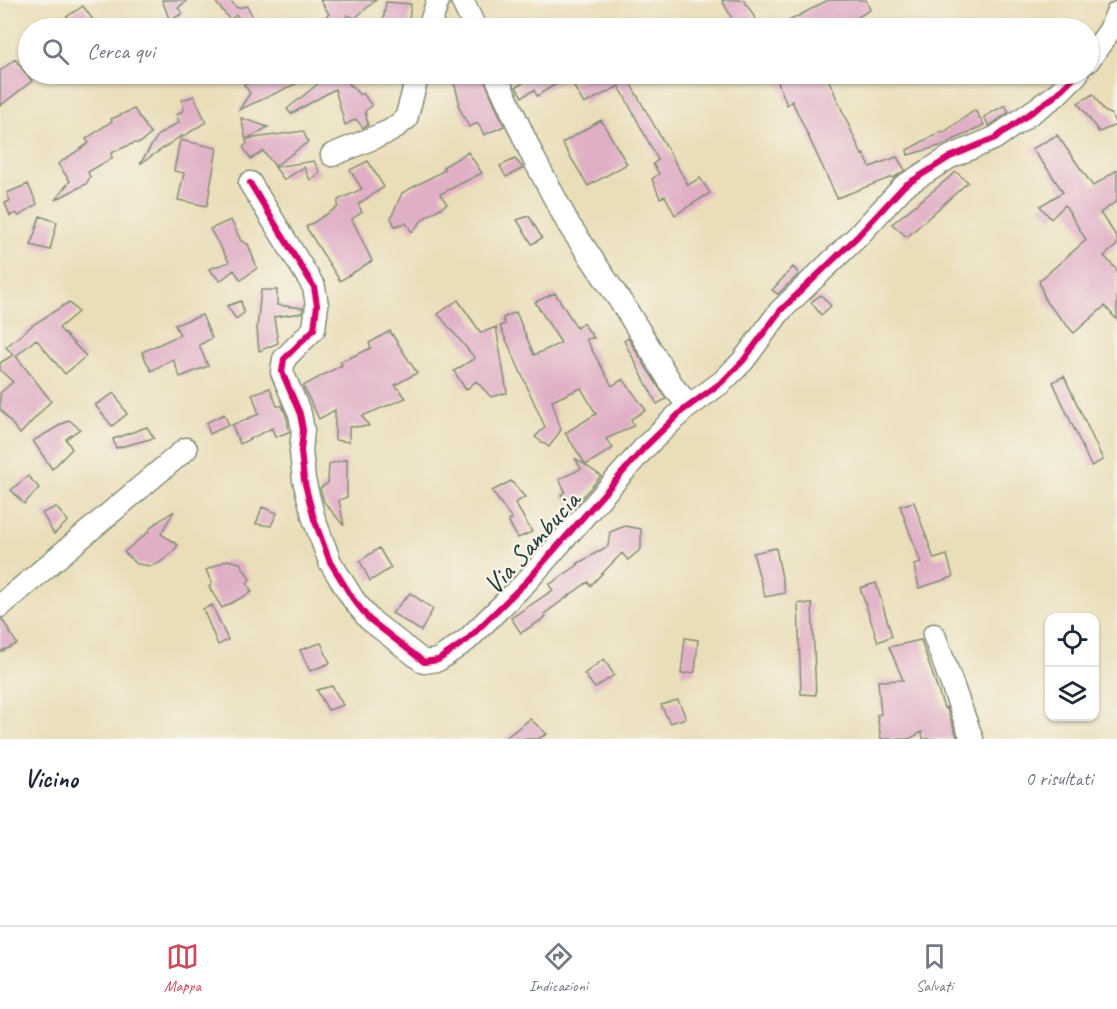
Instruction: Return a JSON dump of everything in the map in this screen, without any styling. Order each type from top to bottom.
[{"type":"street","points":[[432,18],[438,0]]},
{"type":"street","points":[[462,0],[471,18]]},
{"type":"street","points":[[1099,46],[1110,30],[1117,13]]},
{"type":"street","points":[[332,155],[390,131],[406,120],[415,84]]},
{"type":"street","points":[[500,84],[534,159],[569,225],[627,311],[674,388],[689,405]]},
{"type":"street","name":"Via Sambucia","points":[[250,183],[314,287],[317,305],[314,329],[284,359],[282,372],[300,414],[303,430],[301,451],[304,480],[314,519],[330,562],[358,606],[369,619],[424,662],[438,660],[467,640],[526,582],[645,447],[689,405],[722,381],[743,361],[780,311],[857,237],[904,186],[950,157],[995,138],[1055,96],[1067,84]]},
{"type":"street","points":[[0,606],[186,449]]},
{"type":"street","points":[[934,635],[972,739]]},
{"type":"building","points":[[162,0],[187,0],[178,8],[183,13],[175,18],[169,18]]},
{"type":"building","points":[[214,0],[230,0],[237,8],[247,6],[252,15],[249,18],[239,18],[236,15],[228,18]]},
{"type":"building","points":[[320,0],[376,0],[355,18],[348,15],[345,18],[324,18],[329,14]]},
{"type":"building","points":[[722,0],[744,0],[755,18],[732,18]]},
{"type":"building","points":[[828,0],[866,0],[870,10],[857,18],[795,18]]},
{"type":"building","points":[[386,2],[411,4],[409,18],[384,18]]},
{"type":"building","points":[[83,6],[92,18],[65,18]]},
{"type":"building","points":[[15,59],[18,63],[18,84],[28,84],[0,106],[0,71]]},
{"type":"building","points":[[295,84],[239,110],[250,93],[244,85]]},
{"type":"building","points":[[318,84],[350,84],[360,95],[363,93],[372,106],[365,111],[368,125],[363,128],[356,119],[345,125],[335,89],[291,114],[287,109]]},
{"type":"building","points":[[454,84],[486,84],[504,126],[484,135],[478,123],[469,127],[458,105]]},
{"type":"building","points":[[521,84],[556,84],[537,96],[534,90],[522,97],[516,87]]},
{"type":"building","points":[[573,84],[631,84],[688,185],[700,178],[710,193],[675,215],[665,196],[660,198],[652,179],[659,174],[653,164],[658,160],[619,86],[584,104]]},
{"type":"building","points":[[779,84],[830,84],[862,155],[864,154],[870,167],[897,157],[905,170],[893,178],[837,198],[792,101],[787,105]]},
{"type":"building","points":[[1093,94],[1104,111],[1111,114],[1116,125],[1099,132],[1078,103]]},
{"type":"building","points":[[194,96],[206,122],[140,164],[158,135],[179,122],[176,115],[184,110],[182,100]]},
{"type":"building","points":[[1005,105],[1009,112],[989,126],[984,117]]},
{"type":"building","points":[[134,109],[151,134],[140,143],[134,143],[111,153],[112,158],[88,172],[90,177],[86,184],[55,200],[70,181],[58,164],[89,143],[86,139],[112,121],[111,119]]},
{"type":"building","points":[[975,110],[984,125],[943,145],[908,155],[907,150],[942,131],[943,133]]},
{"type":"building","points":[[241,118],[268,127],[247,139],[303,131],[308,142],[275,166],[263,151],[251,159],[243,147],[247,144]]},
{"type":"building","points":[[601,120],[627,164],[588,186],[562,143]]},
{"type":"building","points":[[1057,135],[1093,186],[1117,170],[1117,201],[1100,213],[1117,237],[1117,245],[1104,256],[1117,270],[1117,320],[1105,306],[1074,333],[1046,302],[1039,281],[1086,240],[1065,205],[1051,219],[1040,206],[1063,192],[1032,149]]},
{"type":"building","points":[[180,140],[217,148],[207,206],[178,200],[184,173],[174,171]]},
{"type":"building","points":[[468,152],[482,173],[440,194],[447,204],[424,218],[412,232],[406,223],[395,226],[391,218],[402,193],[445,170],[443,167]]},
{"type":"building","points":[[515,159],[523,168],[506,177],[500,166]]},
{"type":"building","points":[[314,161],[320,173],[310,180],[304,167],[284,180],[275,167]]},
{"type":"building","points":[[368,161],[384,187],[358,204],[362,212],[352,219],[372,261],[340,281],[306,227],[338,207],[338,200],[362,189],[350,170]]},
{"type":"building","points":[[956,172],[968,182],[907,237],[892,224]]},
{"type":"building","points":[[28,184],[37,204],[19,216],[16,213],[10,216],[5,203],[10,201],[7,193]]},
{"type":"building","points":[[40,216],[57,222],[50,250],[31,245]]},
{"type":"building","points":[[529,216],[542,238],[532,244],[517,220]]},
{"type":"building","points":[[231,220],[241,241],[248,244],[257,268],[241,280],[234,270],[220,281],[209,269],[229,262],[210,229]]},
{"type":"building","points":[[793,267],[799,274],[778,294],[772,290]]},
{"type":"building","points":[[261,290],[277,290],[277,305],[303,308],[302,313],[274,317],[278,343],[259,351],[257,328]]},
{"type":"building","points":[[555,293],[577,328],[583,323],[594,338],[586,339],[612,386],[623,379],[646,410],[631,419],[634,426],[606,439],[613,448],[586,465],[565,433],[596,414],[581,388],[552,401],[561,430],[549,447],[535,437],[545,427],[500,326],[505,324],[503,318],[516,312],[534,355],[561,343],[535,302]]},
{"type":"building","points":[[821,295],[831,306],[821,315],[811,302]]},
{"type":"building","points":[[458,300],[481,333],[496,327],[507,393],[491,397],[476,381],[466,390],[454,371],[475,358],[438,314]]},
{"type":"building","points":[[241,301],[244,313],[236,319],[227,306]]},
{"type":"building","points":[[69,302],[78,312],[59,328],[86,356],[65,374],[36,339],[16,356],[51,401],[20,434],[0,409],[0,393],[13,382],[0,370],[0,363],[13,355],[6,347],[34,324]]},
{"type":"building","points":[[202,315],[212,338],[199,345],[208,366],[180,377],[173,359],[151,371],[142,352],[180,335],[175,325]]},
{"type":"building","points":[[390,331],[417,373],[395,385],[406,398],[362,416],[369,426],[349,427],[349,442],[335,440],[335,410],[319,419],[303,386],[342,365],[340,362],[371,348],[369,343]]},
{"type":"building","points":[[628,338],[666,399],[657,404],[624,341]]},
{"type":"building","points":[[1064,376],[1103,460],[1091,466],[1053,382]]},
{"type":"building","points":[[270,388],[277,406],[282,406],[289,432],[275,437],[272,428],[240,444],[232,425],[259,414],[252,394]]},
{"type":"building","points":[[114,393],[127,414],[112,426],[95,405]]},
{"type":"building","points":[[224,414],[229,425],[210,434],[206,423]]},
{"type":"building","points":[[69,420],[80,429],[66,439],[72,449],[52,469],[33,441]]},
{"type":"building","points":[[147,427],[154,438],[116,448],[113,439]]},
{"type":"building","points":[[575,458],[601,476],[574,507],[561,495],[565,491],[559,479],[581,469]]},
{"type":"building","points":[[347,459],[347,497],[339,500],[344,526],[324,502],[320,488],[328,483],[329,464]]},
{"type":"building","points":[[28,476],[39,488],[24,504],[11,490]]},
{"type":"building","points":[[511,481],[525,497],[515,503],[532,532],[518,538],[508,521],[512,519],[492,491]]},
{"type":"building","points":[[914,502],[934,559],[947,555],[953,577],[919,588],[914,565],[921,563],[900,506]]},
{"type":"building","points":[[56,507],[68,521],[54,534],[42,513]]},
{"type":"building","points":[[262,507],[277,513],[271,526],[256,524]]},
{"type":"building","points":[[174,511],[161,534],[178,545],[171,554],[151,566],[137,564],[124,552],[152,526]]},
{"type":"building","points":[[625,526],[641,529],[641,549],[628,560],[622,553],[590,586],[588,582],[544,614],[546,617],[521,633],[511,618],[553,590],[549,585],[577,564],[608,546],[610,532]]},
{"type":"building","points":[[379,548],[391,568],[370,581],[360,561]]},
{"type":"building","points":[[776,548],[785,593],[765,597],[753,553]]},
{"type":"building","points":[[227,560],[240,563],[250,579],[247,583],[252,592],[222,608],[209,587],[212,583],[206,570]]},
{"type":"building","points":[[876,583],[892,636],[878,642],[860,588]]},
{"type":"building","points":[[410,593],[433,609],[421,631],[392,613]]},
{"type":"building","points":[[798,603],[812,604],[816,695],[801,694]]},
{"type":"building","points":[[212,605],[228,640],[218,645],[203,609]]},
{"type":"building","points":[[0,619],[17,644],[0,652]]},
{"type":"building","points":[[685,638],[698,640],[695,672],[681,674]]},
{"type":"building","points":[[921,640],[944,708],[946,707],[958,739],[923,739],[922,732],[909,739],[881,739],[877,715],[881,714],[878,681],[903,680],[889,647]]},
{"type":"building","points":[[321,643],[330,663],[310,671],[300,650]]},
{"type":"building","points":[[604,659],[614,675],[595,688],[584,674]]},
{"type":"building","points":[[332,686],[343,705],[328,710],[317,690]]},
{"type":"building","points":[[678,700],[686,718],[670,723],[661,705]]},
{"type":"building","points":[[530,719],[547,734],[538,739],[504,739]]},
{"type":"cycle path","points":[[250,183],[314,287],[317,305],[314,329],[284,359],[282,372],[300,414],[303,430],[301,451],[304,480],[314,519],[330,562],[353,599],[369,619],[424,662],[438,660],[467,640],[526,582],[645,447],[682,411],[722,382],[743,361],[780,311],[857,237],[904,186],[950,157],[995,138],[1055,96],[1067,84]]}]
